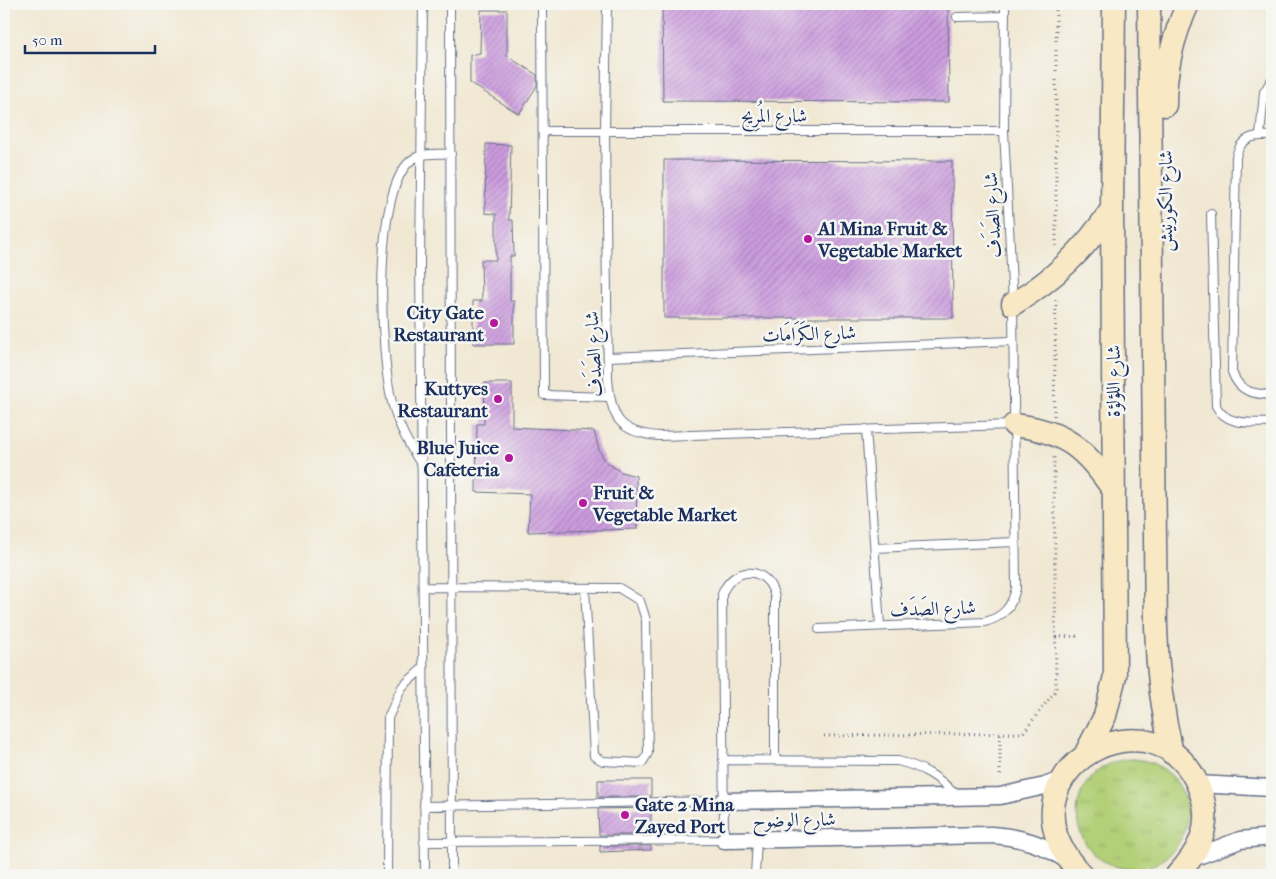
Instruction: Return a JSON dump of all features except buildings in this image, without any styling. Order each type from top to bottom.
[{"type":"street","points":[[1149,4],[1158,682],[1162,711],[1172,753]]},
{"type":"street","name":"شارع الكورنيش","points":[[1154,400],[1163,372],[1165,350],[1165,89],[1172,46],[1188,4]]},
{"type":"street","name":"شارع اللؤلؤة","points":[[1086,753],[1105,716],[1114,676],[1112,209],[1117,10]]},
{"type":"street","points":[[1013,304],[1056,275],[1076,256],[1096,234],[1112,209]]},
{"type":"street","points":[[1014,424],[1034,427],[1072,443],[1096,464],[1114,491]]},
{"type":"street","points":[[1075,868],[1058,842],[1053,821],[1055,799],[1063,779],[1073,764],[1086,753],[1107,743],[1129,740],[1151,743],[1172,753],[1187,767],[1198,784],[1204,803],[1205,822],[1202,841],[1193,858],[1178,875]]},
{"type":"street","name":"شارع الوضوح","points":[[723,801],[1000,796],[1046,786],[1063,779]]},
{"type":"street","points":[[1198,784],[1272,788]]},
{"type":"street","name":"شارع الوضوح","points":[[724,840],[1012,836],[1051,849],[1075,868]]},
{"type":"street","points":[[1193,858],[1240,840],[1272,837]]},
{"type":"lane","points":[[423,4],[422,587],[424,875]]},
{"type":"lane","points":[[450,4],[452,875]]},
{"type":"lane","points":[[542,4],[545,131],[544,394],[610,397]]},
{"type":"lane","name":"شارع الصَدَف","points":[[607,4],[604,131],[608,357],[610,397],[617,420],[637,434],[660,436],[1014,424]]},
{"type":"lane","name":"شارع الصَدَف","points":[[819,629],[985,622],[1003,614],[1010,607],[1016,588],[1013,304],[1004,131],[1005,4]]},
{"type":"lane","points":[[957,17],[1005,16]]},
{"type":"lane","points":[[1260,136],[1264,92],[1272,79]]},
{"type":"lane","name":"شارع المُرِيح","points":[[545,131],[1004,131]]},
{"type":"lane","points":[[1272,136],[1252,136],[1240,144],[1235,162],[1232,372],[1235,379],[1246,391],[1254,394],[1272,395]]},
{"type":"lane","points":[[422,466],[400,425],[388,386],[382,254],[387,218],[394,189],[402,173],[412,160],[422,154],[450,154]]},
{"type":"lane","points":[[1211,214],[1216,406],[1229,420],[1272,423]]},
{"type":"lane","name":"شارع الكَرَامَات","points":[[608,357],[1012,341]]},
{"type":"lane","points":[[866,429],[880,626]]},
{"type":"lane","points":[[875,548],[1015,542]]},
{"type":"lane","points":[[724,840],[722,594],[730,580],[745,573],[759,575],[766,579],[774,591],[775,759]]},
{"type":"lane","points":[[422,587],[619,588],[640,601],[646,620],[648,753],[642,763],[604,761],[594,756],[585,588]]},
{"type":"lane","points":[[387,875],[388,718],[402,687],[423,668]]},
{"type":"lane","points":[[723,760],[898,761],[925,770],[937,777],[957,797]]},
{"type":"lane","name":"شارع الوضوح","points":[[424,806],[723,801]]},
{"type":"lane","name":"شارع الوضوح","points":[[424,842],[724,840]]},
{"type":"lane","points":[[755,875],[757,840]]},
{"type":"path","points":[[1056,637],[1079,636]]},
{"type":"path","points":[[1000,734],[1000,775]]},
{"type":"green space","points":[[1132,759],[1153,763],[1171,775],[1183,793],[1187,814],[1183,835],[1171,853],[1153,865],[1132,869],[1111,865],[1093,853],[1081,835],[1077,814],[1081,793],[1093,775],[1111,763]]},
{"type":"place","name":"Al Mina Fruit & Vegetable Market","points":[[808,239]]},
{"type":"place","name":"City Gate Restaurant","points":[[494,323]]},
{"type":"place","name":"Kuttyes Restaurant","points":[[498,399]]},
{"type":"place","name":"Blue Juice Cafeteria","points":[[509,458]]},
{"type":"place","name":"Fruit & Vegetable Market","points":[[583,503]]},
{"type":"place","name":"Gate 2 Mina Zayed Port","points":[[625,815]]}]
